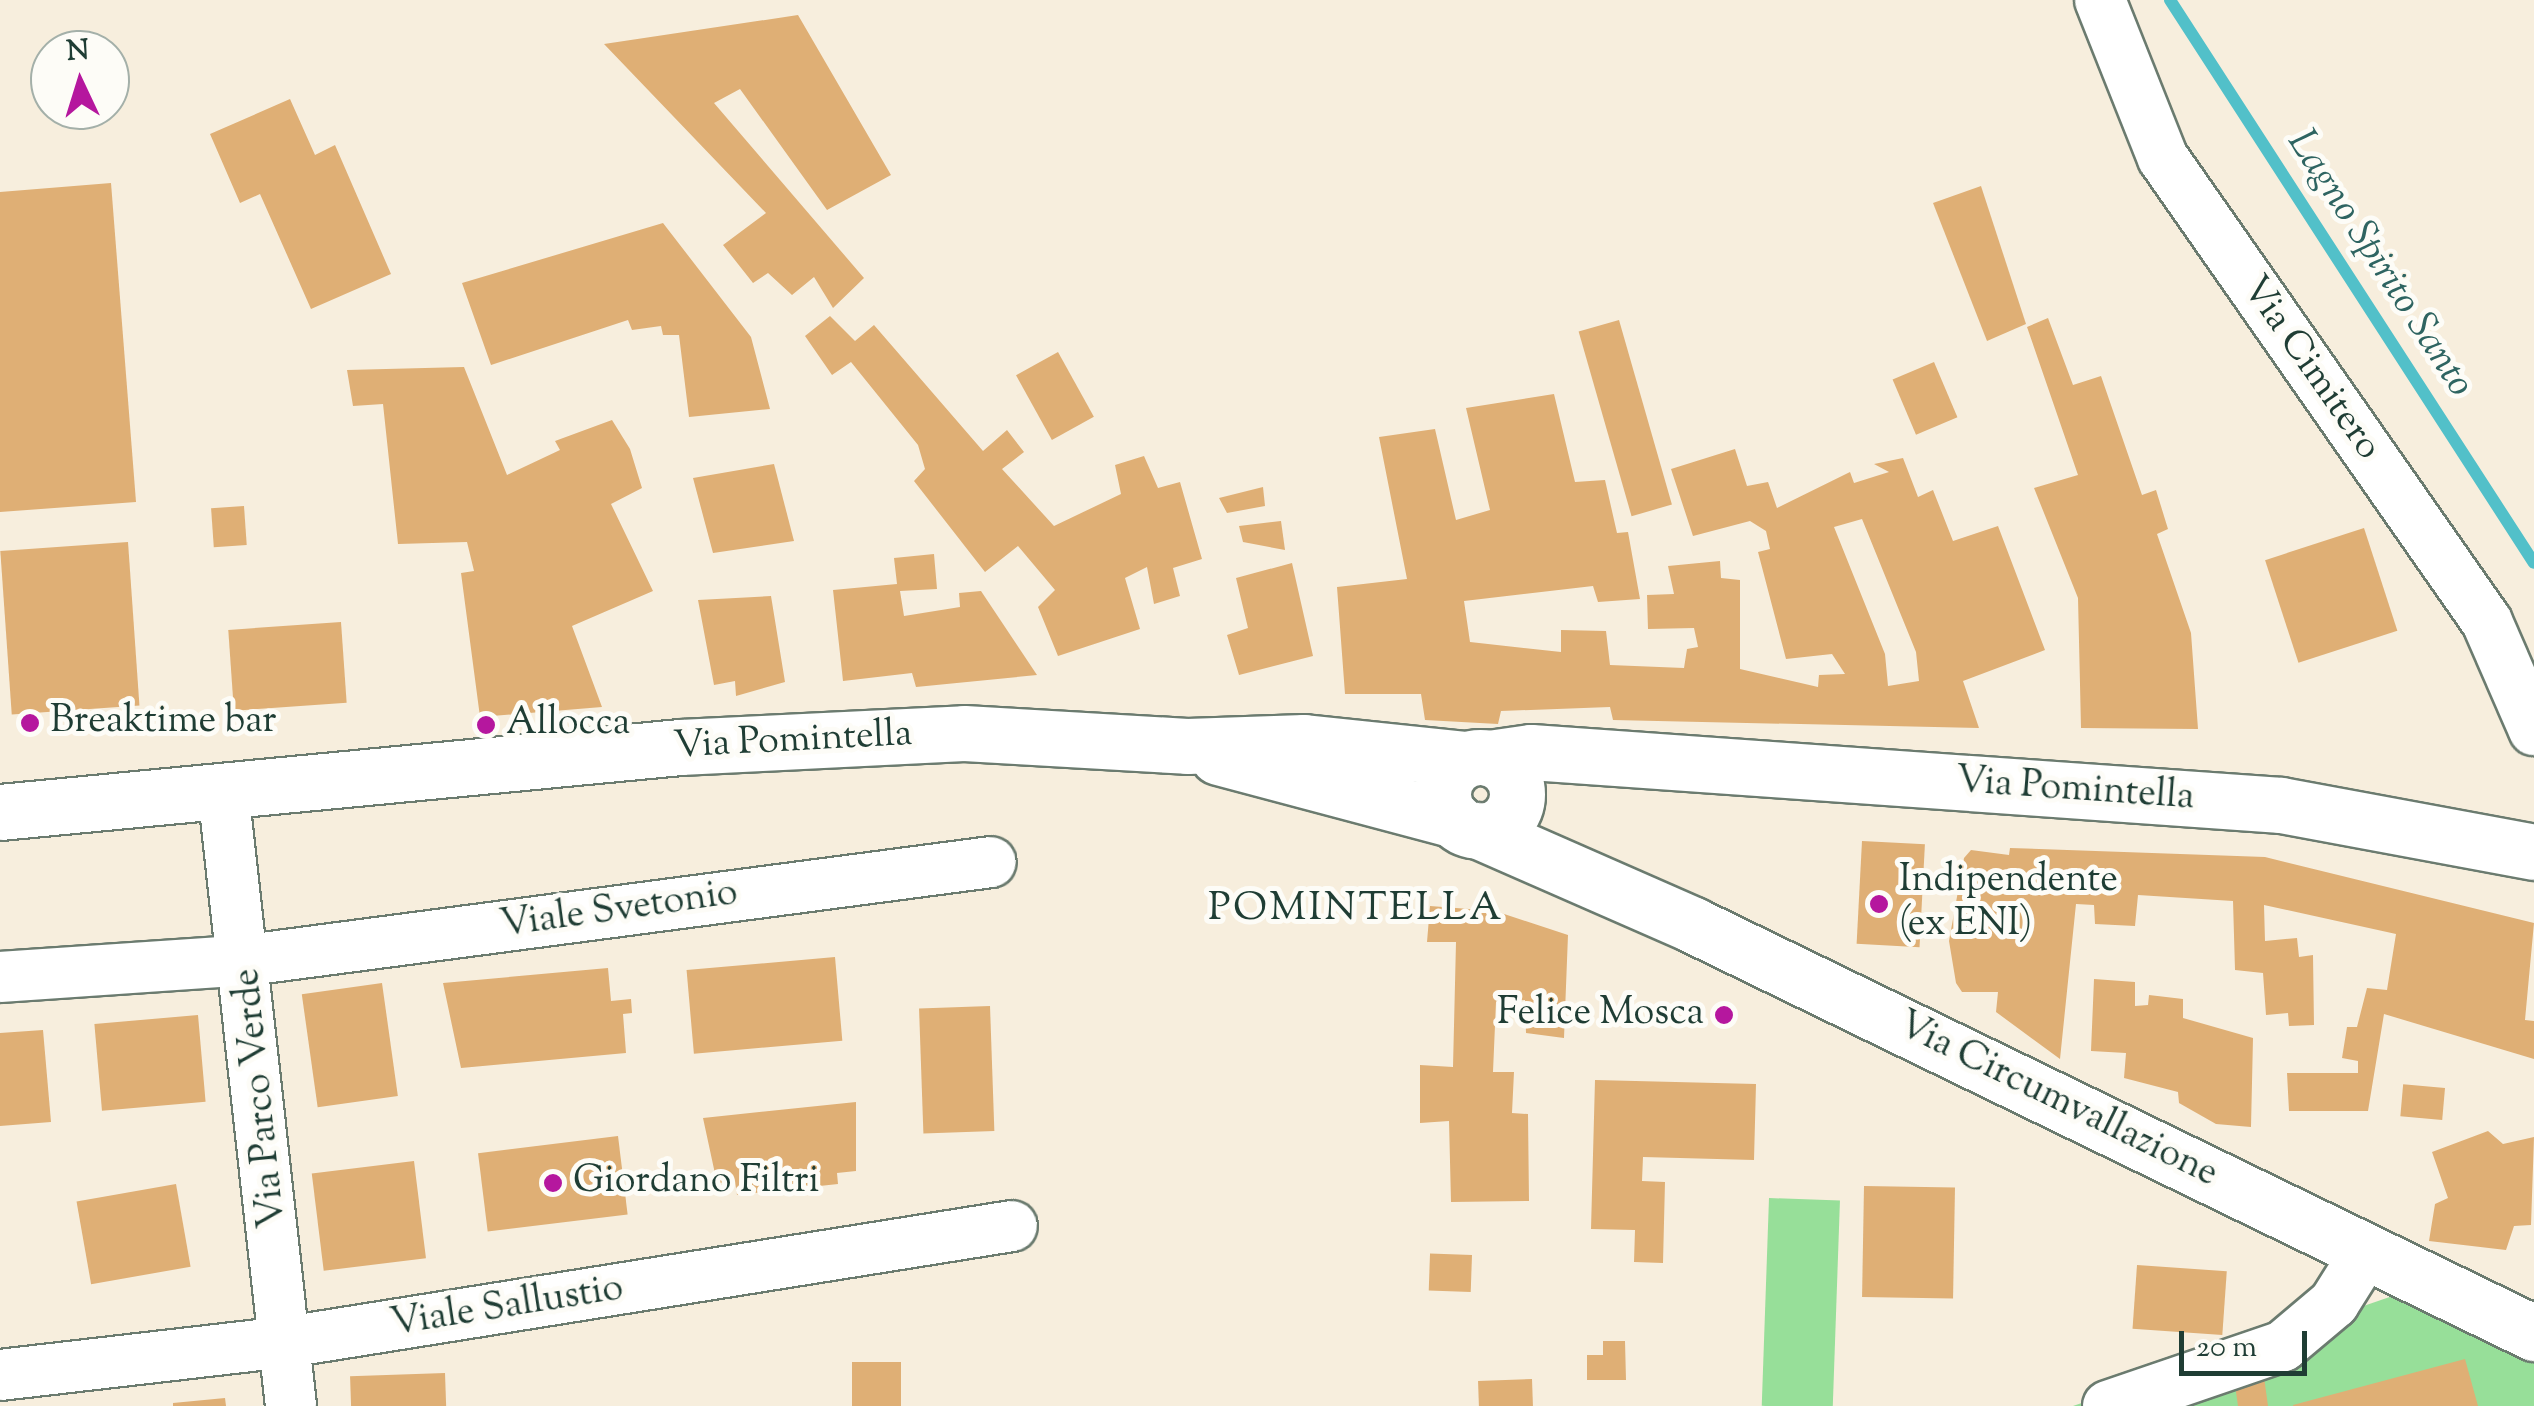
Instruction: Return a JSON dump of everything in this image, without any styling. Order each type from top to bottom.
[{"type":"main road","name":"Via Pomintella","points":[[0,812],[680,747],[964,733],[1187,746],[1304,742],[1487,794],[1612,762],[2281,805],[2534,852]]},
{"type":"main road","name":"Via Circumvallazione","points":[[1487,794],[1580,872],[2534,1333]]},
{"type":"street","name":"Via Cimitero","points":[[2100,0],[2164,158],[2487,622],[2534,730]]},
{"type":"street","name":"Via Parco Verde","points":[[222,790],[248,960],[291,1406]]},
{"type":"street","name":"Viale Svetonio","points":[[0,977],[248,960],[991,862]]},
{"type":"street","name":"Viale Sallustio","points":[[0,1375],[287,1342],[1012,1226]]},
{"type":"street","points":[[2108,1406],[2284,1346],[2334,1302],[2366,1252]]},
{"type":"green space","points":[[1769,1198],[1840,1200],[1833,1406],[1762,1406]]},
{"type":"green space","points":[[2465,1271],[2534,1307],[2534,1406],[2073,1406]]},
{"type":"building","points":[[798,15],[891,175],[827,210],[740,89],[714,103],[864,278],[833,308],[814,277],[792,295],[768,273],[753,283],[723,245],[766,213],[604,44]]},
{"type":"building","points":[[290,99],[315,155],[335,145],[391,274],[311,309],[260,194],[240,203],[210,134]]},
{"type":"building","points":[[111,183],[136,502],[0,512],[0,192]]},
{"type":"building","points":[[1981,186],[2026,324],[1987,341],[1933,203]]},
{"type":"building","points":[[663,223],[751,337],[770,409],[689,417],[679,335],[663,335],[661,326],[632,330],[628,320],[491,365],[462,283]]},
{"type":"building","points":[[830,316],[855,341],[874,325],[983,451],[1007,430],[1024,452],[1002,469],[1054,526],[1121,494],[1115,465],[1144,456],[1158,488],[1180,482],[1202,559],[1173,568],[1180,596],[1154,604],[1147,567],[1125,578],[1140,629],[1058,656],[1038,607],[1055,590],[1018,546],[985,572],[914,481],[925,469],[918,445],[851,362],[832,375],[805,336]]},
{"type":"building","points":[[2048,318],[2073,385],[2101,376],[2142,495],[2156,490],[2168,529],[2157,534],[2191,633],[2198,729],[2081,728],[2078,598],[2034,488],[2078,475],[2027,327]]},
{"type":"building","points":[[1619,320],[1672,505],[1632,516],[1579,332]]},
{"type":"building","points":[[1058,352],[1094,417],[1052,440],[1016,375]]},
{"type":"building","points":[[1934,362],[1957,417],[1916,435],[1893,380]]},
{"type":"building","points":[[464,367],[507,475],[560,450],[555,441],[612,420],[630,449],[642,488],[611,504],[653,591],[572,626],[602,707],[480,717],[461,573],[474,571],[467,542],[398,544],[383,404],[353,406],[347,370]]},
{"type":"building","points":[[1554,394],[1575,482],[1605,480],[1617,533],[1628,532],[1640,599],[1598,602],[1593,586],[1464,601],[1470,642],[1561,652],[1561,630],[1606,631],[1610,665],[1684,668],[1687,649],[1698,647],[1694,628],[1648,629],[1647,595],[1674,594],[1668,566],[1720,561],[1721,578],[1740,580],[1740,669],[1818,687],[1819,675],[1845,674],[1832,654],[1786,659],[1758,552],[1770,549],[1766,531],[1750,521],[1693,536],[1671,469],[1735,449],[1747,486],[1768,482],[1777,508],[1850,472],[1854,483],[1889,472],[1874,464],[1903,458],[1918,497],[1933,490],[1953,541],[1998,526],[2045,650],[1963,681],[1979,728],[1613,720],[1610,707],[1501,711],[1498,724],[1425,720],[1421,694],[1345,694],[1337,587],[1407,579],[1379,437],[1435,429],[1456,520],[1490,510],[1466,408]],"holes":[[[1862,519],[1916,652],[1919,681],[1888,686],[1885,654],[1834,527]]]},
{"type":"building","points":[[774,464],[794,541],[713,553],[693,478]]},
{"type":"building","points":[[1263,487],[1265,506],[1227,513],[1219,498]]},
{"type":"building","points":[[244,506],[247,545],[214,547],[211,508]]},
{"type":"building","points":[[1281,521],[1285,550],[1243,542],[1239,526]]},
{"type":"building","points":[[2364,528],[2397,631],[2298,663],[2265,560]]},
{"type":"building","points":[[128,542],[139,706],[12,715],[0,551]]},
{"type":"building","points":[[934,554],[937,589],[900,591],[904,616],[960,607],[959,593],[981,591],[1037,675],[916,687],[912,673],[843,681],[833,590],[897,584],[894,558]]},
{"type":"building","points":[[1292,563],[1313,656],[1239,675],[1227,635],[1248,628],[1236,578]]},
{"type":"building","points":[[771,596],[785,682],[736,696],[735,681],[714,685],[698,600]]},
{"type":"building","points":[[341,622],[347,703],[234,711],[228,630]]},
{"type":"building","points":[[1862,841],[1925,844],[1920,947],[1857,944]]},
{"type":"building","points":[[2010,848],[2265,857],[2534,923],[2525,1020],[2534,1021],[2534,1059],[2384,1014],[2368,1111],[2289,1111],[2287,1073],[2358,1073],[2358,1061],[2342,1058],[2347,1027],[2357,1027],[2367,988],[2387,990],[2396,934],[2264,905],[2265,941],[2297,938],[2299,957],[2313,955],[2314,1025],[2289,1026],[2288,1013],[2266,1015],[2263,973],[2235,970],[2233,901],[2138,895],[2135,926],[2095,924],[2094,905],[2076,904],[2060,1059],[1996,1012],[1998,992],[1962,992],[1956,983],[1949,941],[1964,858],[1971,850],[2009,855]]},
{"type":"building","points":[[1430,906],[1495,911],[1568,935],[1564,1038],[1526,1033],[1525,1000],[1496,1002],[1493,1072],[1514,1072],[1512,1113],[1528,1114],[1529,1201],[1451,1202],[1449,1121],[1420,1123],[1420,1065],[1453,1067],[1456,942],[1427,942]]},
{"type":"building","points":[[835,957],[842,1041],[694,1054],[687,970]]},
{"type":"building","points":[[608,968],[611,1001],[631,999],[632,1013],[623,1014],[626,1053],[461,1068],[443,983]]},
{"type":"building","points":[[2094,979],[2135,982],[2135,1006],[2148,1005],[2149,995],[2183,999],[2183,1018],[2253,1038],[2251,1127],[2216,1124],[2179,1103],[2178,1092],[2124,1078],[2126,1053],[2091,1051]]},
{"type":"building","points":[[382,983],[398,1096],[318,1107],[302,994]]},
{"type":"building","points":[[990,1006],[994,1131],[923,1133],[919,1008]]},
{"type":"building","points":[[198,1015],[206,1102],[102,1111],[94,1024]]},
{"type":"building","points":[[43,1030],[51,1122],[0,1126],[0,1033]]},
{"type":"building","points":[[1595,1080],[1756,1084],[1754,1160],[1643,1157],[1642,1181],[1665,1182],[1663,1263],[1634,1262],[1635,1230],[1591,1229]]},
{"type":"building","points":[[2403,1084],[2445,1088],[2442,1120],[2400,1116]]},
{"type":"building","points":[[856,1102],[856,1171],[837,1173],[838,1184],[737,1195],[735,1181],[717,1183],[703,1118]]},
{"type":"building","points":[[2488,1131],[2503,1144],[2534,1137],[2531,1225],[2514,1226],[2506,1250],[2429,1241],[2435,1204],[2448,1198],[2432,1152]]},
{"type":"building","name":"Giordano Filtri","points":[[618,1136],[628,1214],[488,1232],[478,1153]]},
{"type":"building","points":[[414,1161],[426,1258],[324,1271],[312,1174]]},
{"type":"building","points":[[176,1184],[191,1267],[91,1284],[77,1202]]},
{"type":"building","points":[[1864,1186],[1955,1188],[1953,1299],[1862,1297]]},
{"type":"building","points":[[1430,1254],[1472,1255],[1471,1292],[1429,1291]]},
{"type":"building","points":[[2137,1265],[2227,1271],[2222,1335],[2133,1329]]},
{"type":"building","points":[[1603,1341],[1625,1341],[1626,1380],[1587,1380],[1587,1355],[1603,1355]]},
{"type":"building","points":[[2465,1359],[2478,1406],[2293,1406],[2293,1405]]},
{"type":"building","points":[[852,1362],[901,1362],[901,1406],[852,1406]]},
{"type":"building","points":[[445,1373],[446,1406],[351,1406],[350,1376]]},
{"type":"building","points":[[2264,1377],[2268,1406],[2238,1406],[2235,1385]]},
{"type":"building","points":[[1532,1379],[1533,1406],[1479,1406],[1478,1381]]},
{"type":"building","points":[[225,1398],[226,1406],[173,1406],[173,1403]]},
{"type":"waterway","name":"Lagno Spirito Santo","points":[[2170,0],[2534,563]]},
{"type":"place","name":"Breaktime bar","points":[[30,723]]},
{"type":"place","name":"Allocca","points":[[486,725]]},
{"type":"place","name":"Indipendente (ex ENI)","points":[[1879,904]]},
{"type":"place","name":"Felice Mosca","points":[[1724,1015]]},
{"type":"place","name":"Giordano Filtri","points":[[553,1183]]},
{"type":"district","name":"POMINTELLA","points":[[1356,910]]}]
